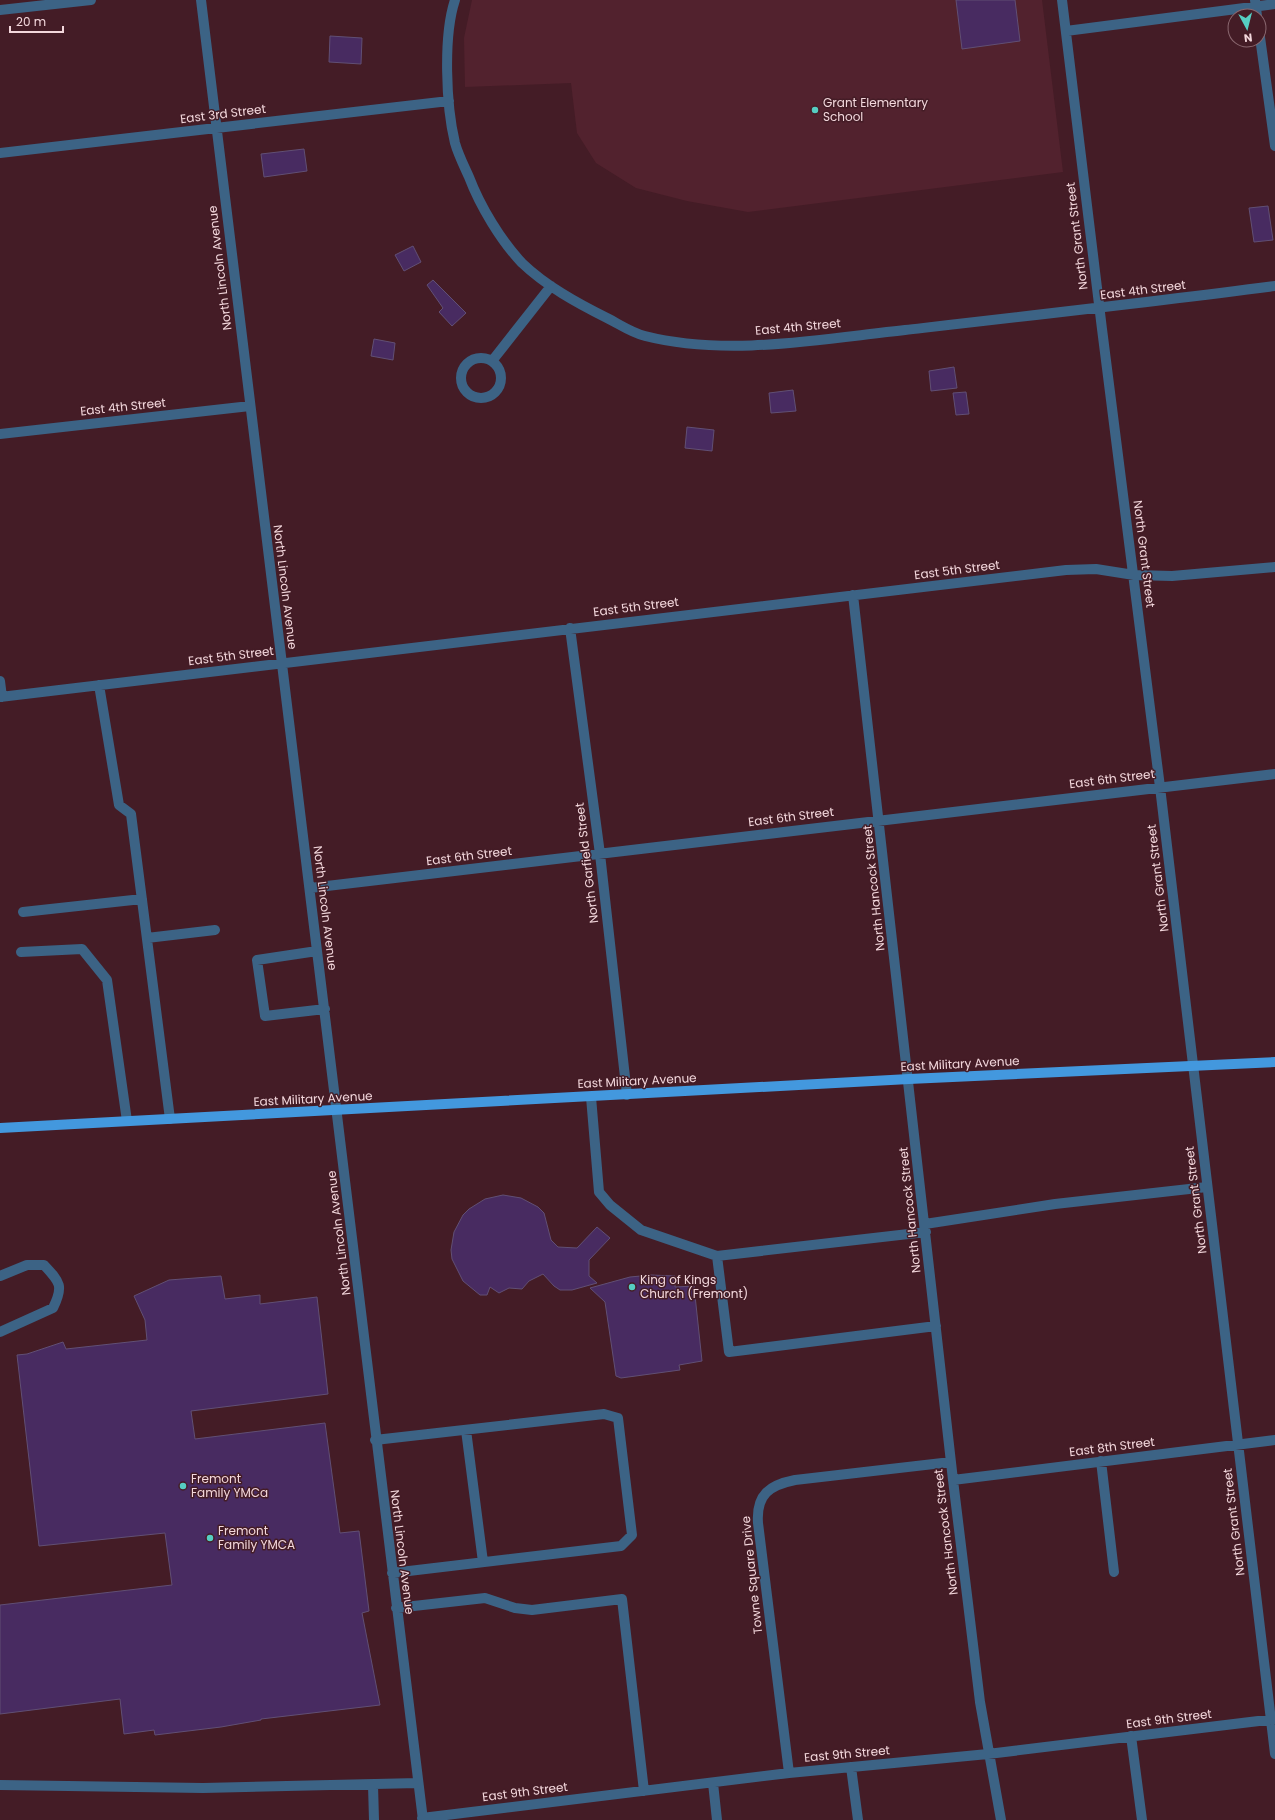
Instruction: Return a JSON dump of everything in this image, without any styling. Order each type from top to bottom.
[{"type":"main road","name":"East Military Avenue","points":[[0,1128],[338,1111],[909,1079],[1275,1062]]},
{"type":"street","points":[[0,10],[91,0]]},
{"type":"street","name":"North Lincoln Avenue","points":[[201,0],[338,1111],[422,1819]]},
{"type":"street","name":"East 4th Street","points":[[455,0],[447,54],[449,101],[455,144],[475,194],[496,228],[522,262],[551,286],[592,310],[642,336],[686,344],[728,346],[784,343],[1099,308],[1275,286]]},
{"type":"street","name":"North Grant Street","points":[[1062,0],[1099,308],[1160,787],[1238,1444],[1273,1720],[1275,1754]]},
{"type":"street","points":[[1256,8],[1275,4]]},
{"type":"street","points":[[1066,31],[1227,12]]},
{"type":"street","points":[[1261,48],[1275,146]]},
{"type":"street","name":"East 3rd Street","points":[[0,153],[449,101]]},
{"type":"street","points":[[492,361],[551,286]]},
{"type":"street","points":[[478,358],[492,361],[501,373],[499,387],[488,397],[473,396],[463,386],[462,371],[471,360],[478,358]]},
{"type":"street","name":"East 4th Street","points":[[0,434],[250,406]]},
{"type":"street","name":"East 5th Street","points":[[1,697],[1066,570],[1102,569],[1134,575],[1188,576],[1275,566]]},
{"type":"street","name":"North Hancock Street","points":[[853,595],[880,819],[953,1480],[979,1695],[988,1754],[1001,1820]]},
{"type":"street","name":"North Garfield Street","points":[[570,628],[600,854],[627,1095]]},
{"type":"street","points":[[0,681],[1,697]]},
{"type":"street","points":[[99,685],[118,805],[131,814],[170,1119]]},
{"type":"street","name":"East 6th Street","points":[[310,888],[880,819],[1275,774]]},
{"type":"street","points":[[23,912],[142,899]]},
{"type":"street","points":[[147,938],[215,930]]},
{"type":"street","points":[[21,952],[82,949],[107,980],[127,1122]]},
{"type":"street","points":[[318,951],[257,960],[265,1016],[325,1009]]},
{"type":"street","points":[[591,1097],[599,1192],[610,1205],[641,1230],[717,1256],[925,1228],[1055,1204],[1207,1187]]},
{"type":"street","points":[[717,1256],[730,1352],[936,1326]]},
{"type":"street","points":[[0,1276],[27,1265],[44,1265],[58,1280],[60,1294],[53,1308],[0,1332]]},
{"type":"street","points":[[376,1440],[604,1414],[618,1418],[632,1535],[621,1546],[392,1573]]},
{"type":"street","points":[[466,1430],[483,1562]]},
{"type":"street","name":"East 8th Street","points":[[953,1480],[1275,1440]]},
{"type":"street","points":[[1101,1461],[1114,1572]]},
{"type":"street","name":"Towne Square Drive","points":[[788,1773],[758,1523],[758,1509],[762,1497],[773,1486],[796,1480],[951,1462]]},
{"type":"street","points":[[396,1608],[485,1598],[515,1608],[532,1610],[622,1599],[644,1791]]},
{"type":"street","name":"East 9th Street","points":[[422,1819],[788,1773],[988,1754],[1273,1720]]},
{"type":"street","points":[[1132,1736],[1142,1820]]},
{"type":"street","points":[[851,1767],[858,1820]]},
{"type":"street","points":[[713,1783],[717,1820]]},
{"type":"street","points":[[0,1785],[203,1788],[418,1784]]},
{"type":"street","points":[[373,1785],[374,1820]]},
{"type":"shaded area","name":"Grant Elementary School","points":[[472,0],[1042,0],[1063,172],[748,212],[687,201],[636,188],[596,163],[577,133],[571,83],[465,87],[464,38]]},
{"type":"building","points":[[956,0],[1015,0],[1020,41],[962,49]]},
{"type":"building","points":[[330,36],[362,38],[361,64],[329,62]]},
{"type":"building","points":[[304,149],[307,171],[264,177],[261,154]]},
{"type":"building","points":[[1268,206],[1273,240],[1254,242],[1249,208]]},
{"type":"building","points":[[413,246],[421,262],[404,271],[395,255]]},
{"type":"building","points":[[433,280],[466,313],[452,326],[439,312],[443,308],[427,285]]},
{"type":"building","points":[[374,339],[395,343],[393,360],[371,356]]},
{"type":"building","points":[[954,367],[957,388],[931,391],[929,371]]},
{"type":"building","points":[[793,390],[796,411],[771,413],[769,393]]},
{"type":"building","points":[[966,392],[969,414],[956,415],[953,393]]},
{"type":"building","points":[[687,427],[714,430],[712,451],[685,448]]},
{"type":"building","points":[[503,1195],[521,1198],[538,1207],[544,1213],[551,1240],[558,1247],[577,1248],[597,1227],[610,1238],[589,1260],[589,1276],[597,1283],[572,1290],[560,1290],[543,1274],[529,1281],[522,1289],[509,1288],[499,1293],[490,1287],[487,1295],[480,1295],[463,1281],[452,1259],[451,1250],[454,1232],[463,1215],[469,1209],[485,1199]]},
{"type":"building","points":[[651,1275],[675,1276],[675,1287],[694,1286],[702,1361],[679,1365],[680,1370],[621,1378],[616,1376],[605,1302],[590,1288],[630,1277]]},
{"type":"building","name":"Fremont Family YMCa","points":[[221,1276],[225,1299],[260,1295],[260,1304],[317,1297],[328,1394],[191,1411],[195,1439],[325,1423],[340,1533],[359,1531],[369,1611],[362,1613],[380,1705],[261,1719],[221,1727],[155,1735],[154,1730],[124,1734],[120,1699],[0,1714],[0,1605],[172,1585],[165,1533],[39,1546],[17,1355],[27,1354],[63,1342],[66,1349],[147,1340],[145,1320],[134,1296],[169,1280]]},
{"type":"place","name":"Grant Elementary School","points":[[815,110]]},
{"type":"place","name":"King of Kings Church (Fremont)","points":[[632,1287]]},
{"type":"place","name":"Fremont Family YMCa","points":[[183,1486]]},
{"type":"place","name":"Fremont Family YMCA","points":[[210,1538]]}]
